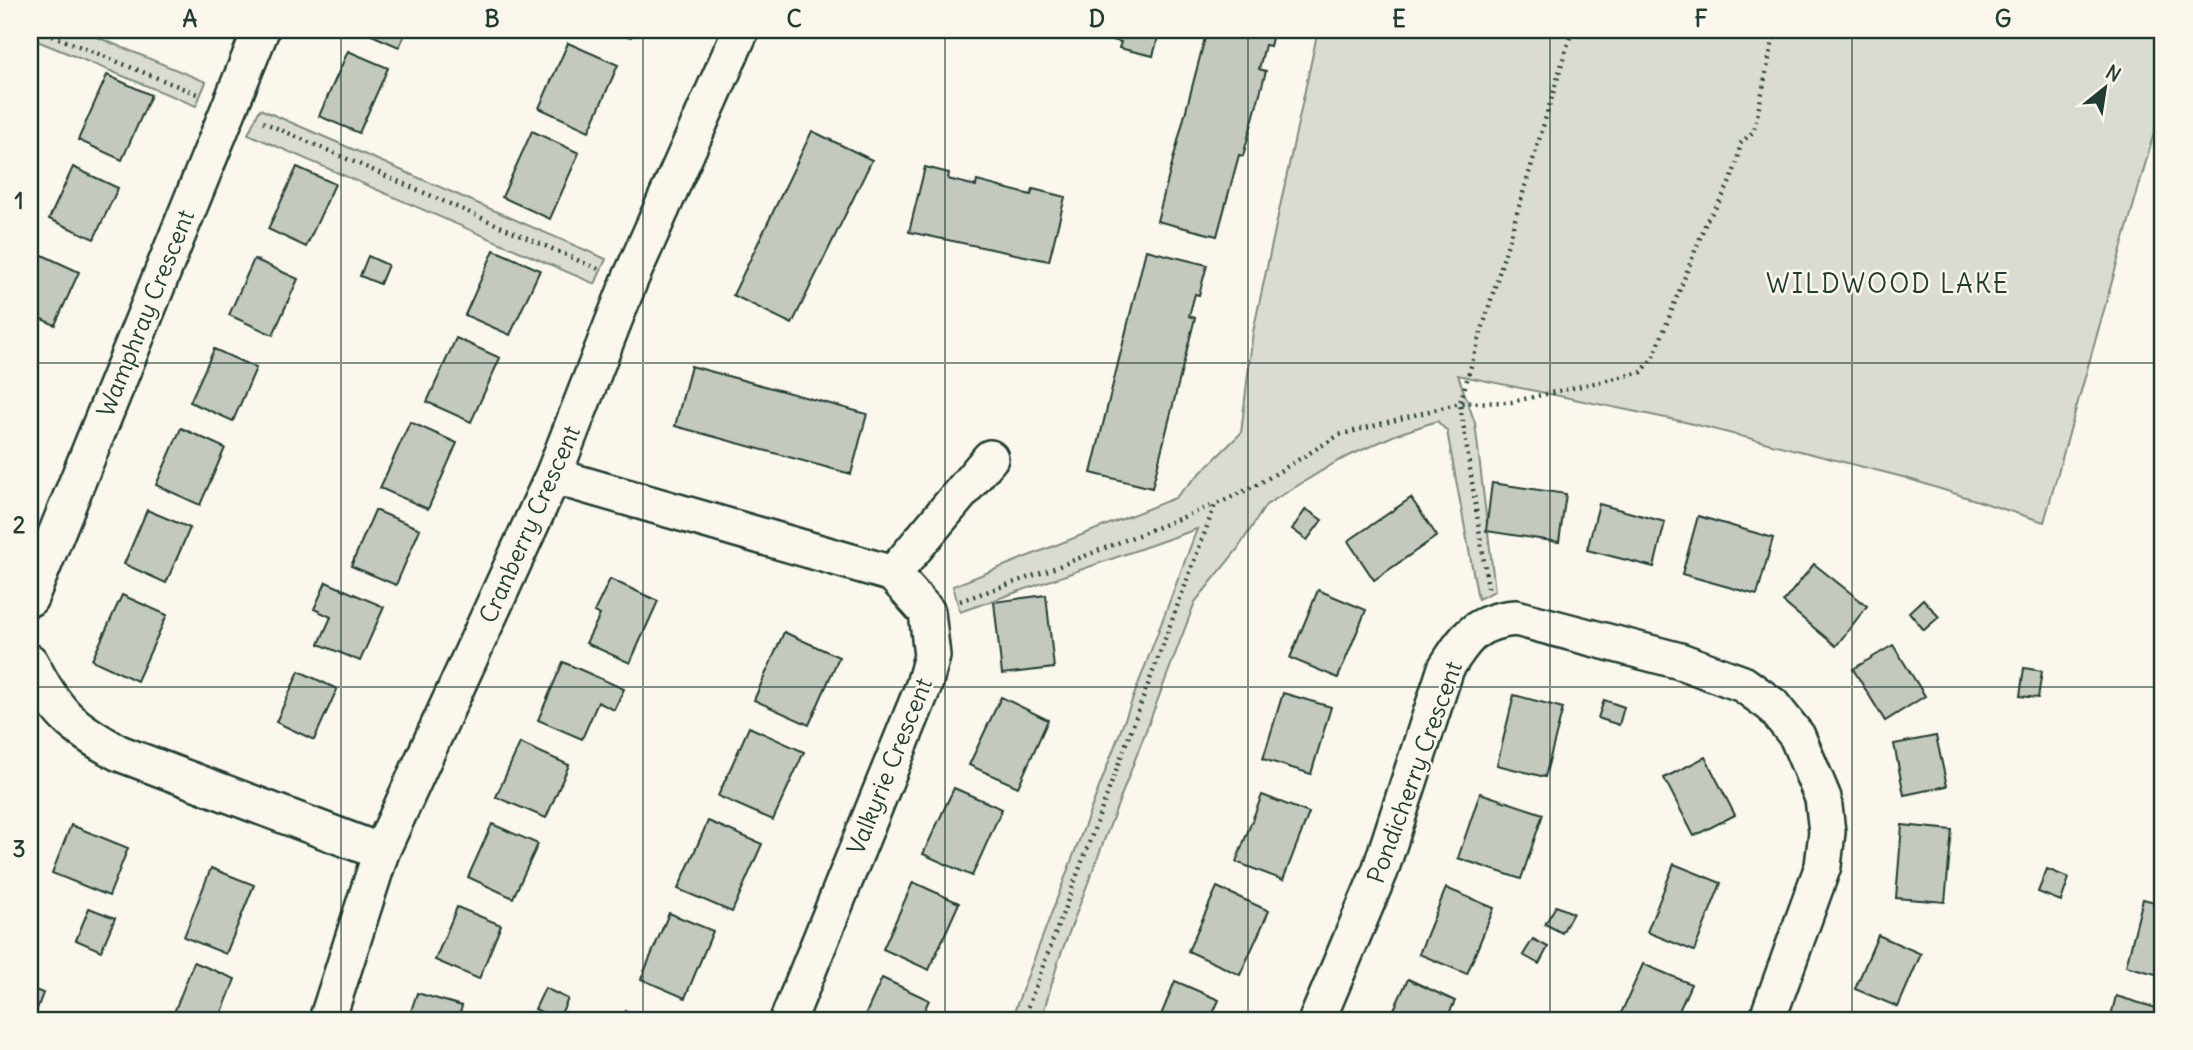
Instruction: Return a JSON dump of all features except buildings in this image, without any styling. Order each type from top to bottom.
[{"type":"street","name":"Wamphray Crescent","points":[[30,598],[261,30]]},
{"type":"street","name":"Cranberry Crescent","points":[[327,1020],[381,852],[553,476],[629,282],[741,30]]},
{"type":"street","points":[[893,574],[990,457]]},
{"type":"street","points":[[553,476],[893,574],[927,612]]},
{"type":"street","name":"Valkyrie Crescent","points":[[788,1020],[924,685],[932,656],[927,612]]},
{"type":"street","points":[[1492,620],[1516,618],[1545,624],[1679,661],[1743,684],[1772,705],[1797,736],[1823,798],[1826,832],[1824,866],[1767,1020]]},
{"type":"street","name":"Pondicherry Crescent","points":[[1317,1020],[1380,871],[1447,668],[1464,638],[1492,620]]},
{"type":"street","points":[[30,662],[54,707],[79,731],[119,753],[381,852]]},
{"type":"path","points":[[39,30],[229,107],[629,282]]},
{"type":"path","points":[[1492,620],[1460,403],[1572,30]]},
{"type":"path","points":[[927,612],[1044,572],[1215,505],[1257,485],[1339,435],[1460,403],[1511,402],[1642,372],[1654,356],[1707,220],[1738,165],[1740,144],[1754,131],[1775,30]]},
{"type":"path","points":[[1023,1020],[1215,505]]},
{"type":"shaded area","points":[[30,30],[80,30],[206,82],[196,106],[30,38]]},
{"type":"shaded area","points":[[1318,30],[2163,30],[2163,101],[2044,522],[1903,477],[1685,422],[1458,375],[1475,423],[1495,591],[1478,599],[1447,431],[1437,421],[1395,435],[1338,461],[1266,505],[1237,550],[1195,602],[1059,959],[1041,1020],[1011,1020],[1197,529],[960,612],[953,586],[1175,498],[1241,433],[1253,332]]},
{"type":"shaded area","points":[[260,109],[606,259],[595,284],[248,134]]},
{"type":"district","name":"WILDWOOD LAKE","points":[[1888,283]]}]
